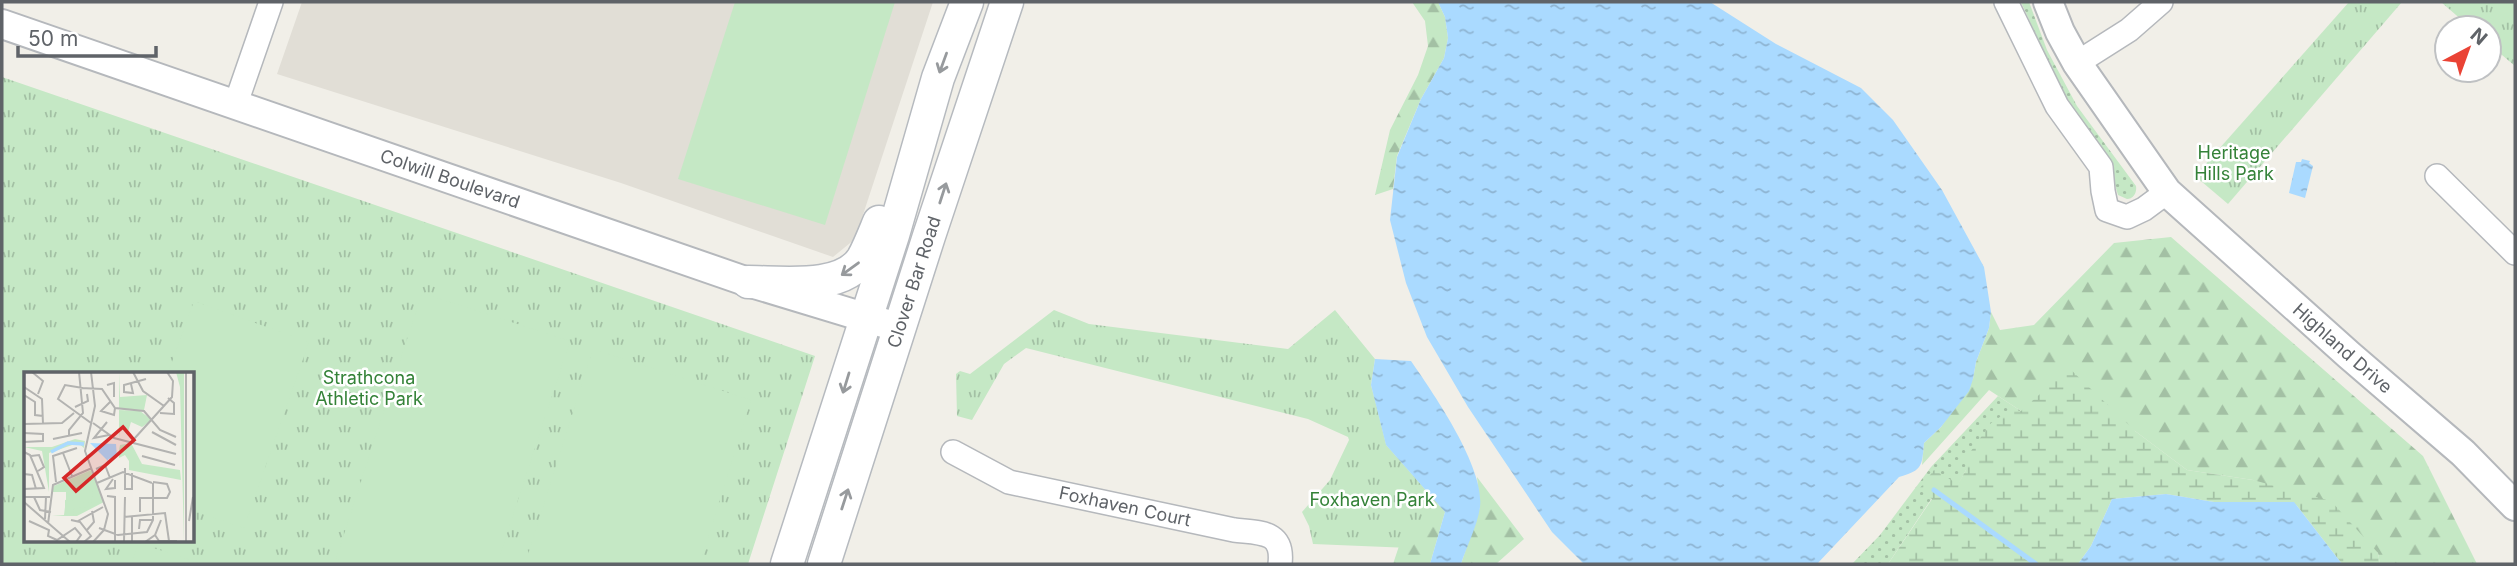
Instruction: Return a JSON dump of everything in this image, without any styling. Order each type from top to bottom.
[{"type":"main road","name":"Clover Bar Road","points":[[787,564],[893,235],[924,122],[967,2]]},
{"type":"main road","name":"Clover Bar Road","points":[[824,564],[1007,2]]},
{"type":"main road","points":[[748,282],[812,283],[846,274],[862,260],[924,122]]},
{"type":"street","points":[[236,103],[271,2]]},
{"type":"street","points":[[2006,2],[2057,106],[2101,167],[2102,191],[2107,210],[2127,217],[2144,209],[2167,192]]},
{"type":"street","name":"Highland Drive","points":[[2048,2],[2077,63],[2167,192],[2463,453],[2515,506]]},
{"type":"street","points":[[2077,63],[2129,30],[2161,2]]},
{"type":"street","name":"Colwill Boulevard","points":[[2,24],[748,282],[900,328]]},
{"type":"street","points":[[2437,176],[2515,253]]},
{"type":"street","name":"Foxhaven Court","points":[[953,452],[1009,482],[1234,530],[1264,533],[1277,541],[1282,552],[1280,564]]},
{"type":"shaded area","points":[[302,2],[933,2],[855,239],[833,257],[621,183],[277,74]]},
{"type":"green space","points":[[735,2],[895,2],[825,225],[678,179]]},
{"type":"green space","points":[[1412,2],[1438,2],[1445,17],[1448,38],[1444,58],[1421,99],[1397,156],[1393,189],[1375,195],[1390,130],[1418,75],[1428,46],[1425,21]]},
{"type":"green space","points":[[2021,2],[2029,2],[2047,50],[2077,106],[2136,186],[2132,198],[2118,195],[2111,172],[2057,81]]},
{"type":"green space","name":"Heritage Hills Park","points":[[2349,2],[2402,2],[2228,204],[2195,176]]},
{"type":"green space","points":[[2441,2],[2515,2],[2515,66],[2503,56],[2503,14],[2455,14]]},
{"type":"green space","name":"Strathcona Athletic Park","points":[[2,77],[815,356],[748,564],[2,564]]},
{"type":"green space","points":[[2171,237],[2423,456],[2477,564],[2380,564],[2378,553],[2253,480],[2187,470],[2135,431],[2021,411],[1989,390],[1922,465],[1924,443],[1941,427],[1973,379],[1976,362],[1989,328],[1991,312],[2000,330],[2034,325],[2114,243]]},
{"type":"green space","points":[[422,293],[570,341],[497,564],[353,564],[336,559]]},
{"type":"green space","points":[[194,301],[309,342],[244,528],[194,510],[194,372],[168,372]]},
{"type":"green space","name":"Foxhaven Park","points":[[1054,310],[1089,324],[1288,349],[1335,310],[1375,359],[1371,385],[1386,445],[1445,512],[1410,548],[1313,544],[1302,512],[1330,480],[1348,437],[1308,419],[1026,348],[1004,364],[972,420],[957,416],[956,374],[960,371],[970,374]]},
{"type":"green space","points":[[593,349],[751,400],[700,564],[525,564]]},
{"type":"green space","points":[[2069,368],[2135,431],[2187,470],[2253,480],[2331,501],[2378,553],[2380,564],[2342,564],[2294,502],[2214,502],[2166,494],[2112,499],[2091,546],[2078,564],[1888,564],[1932,499],[1920,488],[1934,470],[1958,484],[1966,470],[1966,458],[1991,423],[2009,411],[2021,411]]},
{"type":"green space","points":[[1371,385],[1386,445],[1445,512],[1430,564],[1393,564],[1403,534]]},
{"type":"green space","points":[[1998,396],[2021,411],[1966,470],[1958,485],[1934,471],[1932,498],[1888,564],[1852,564],[1880,535],[1931,467]]},
{"type":"green space","points":[[1477,477],[1524,539],[1496,564],[1461,564],[1480,507]]},
{"type":"green space","points":[[138,543],[203,564],[131,564]]},
{"type":"water","points":[[1438,2],[1710,2],[1776,44],[1861,88],[1893,120],[1942,190],[1984,267],[1991,312],[1989,328],[1976,362],[1969,391],[1941,427],[1924,443],[1920,466],[1899,477],[1817,564],[1584,564],[1552,532],[1468,407],[1427,337],[1406,283],[1390,220],[1397,157],[1421,99],[1444,58],[1448,38],[1445,17]]},
{"type":"water","points":[[2302,159],[2310,161],[2313,166],[2305,198],[2289,193],[2296,162],[2301,162]]},
{"type":"water","points":[[1375,359],[1411,361],[1444,411],[1466,452],[1479,491],[1480,507],[1461,564],[1430,564],[1445,512],[1386,445],[1371,385]]},
{"type":"water","points":[[2166,494],[2214,502],[2294,502],[2342,564],[2078,564],[2091,546],[2112,499]]},
{"type":"waterway","points":[[1934,490],[2036,564]]}]
